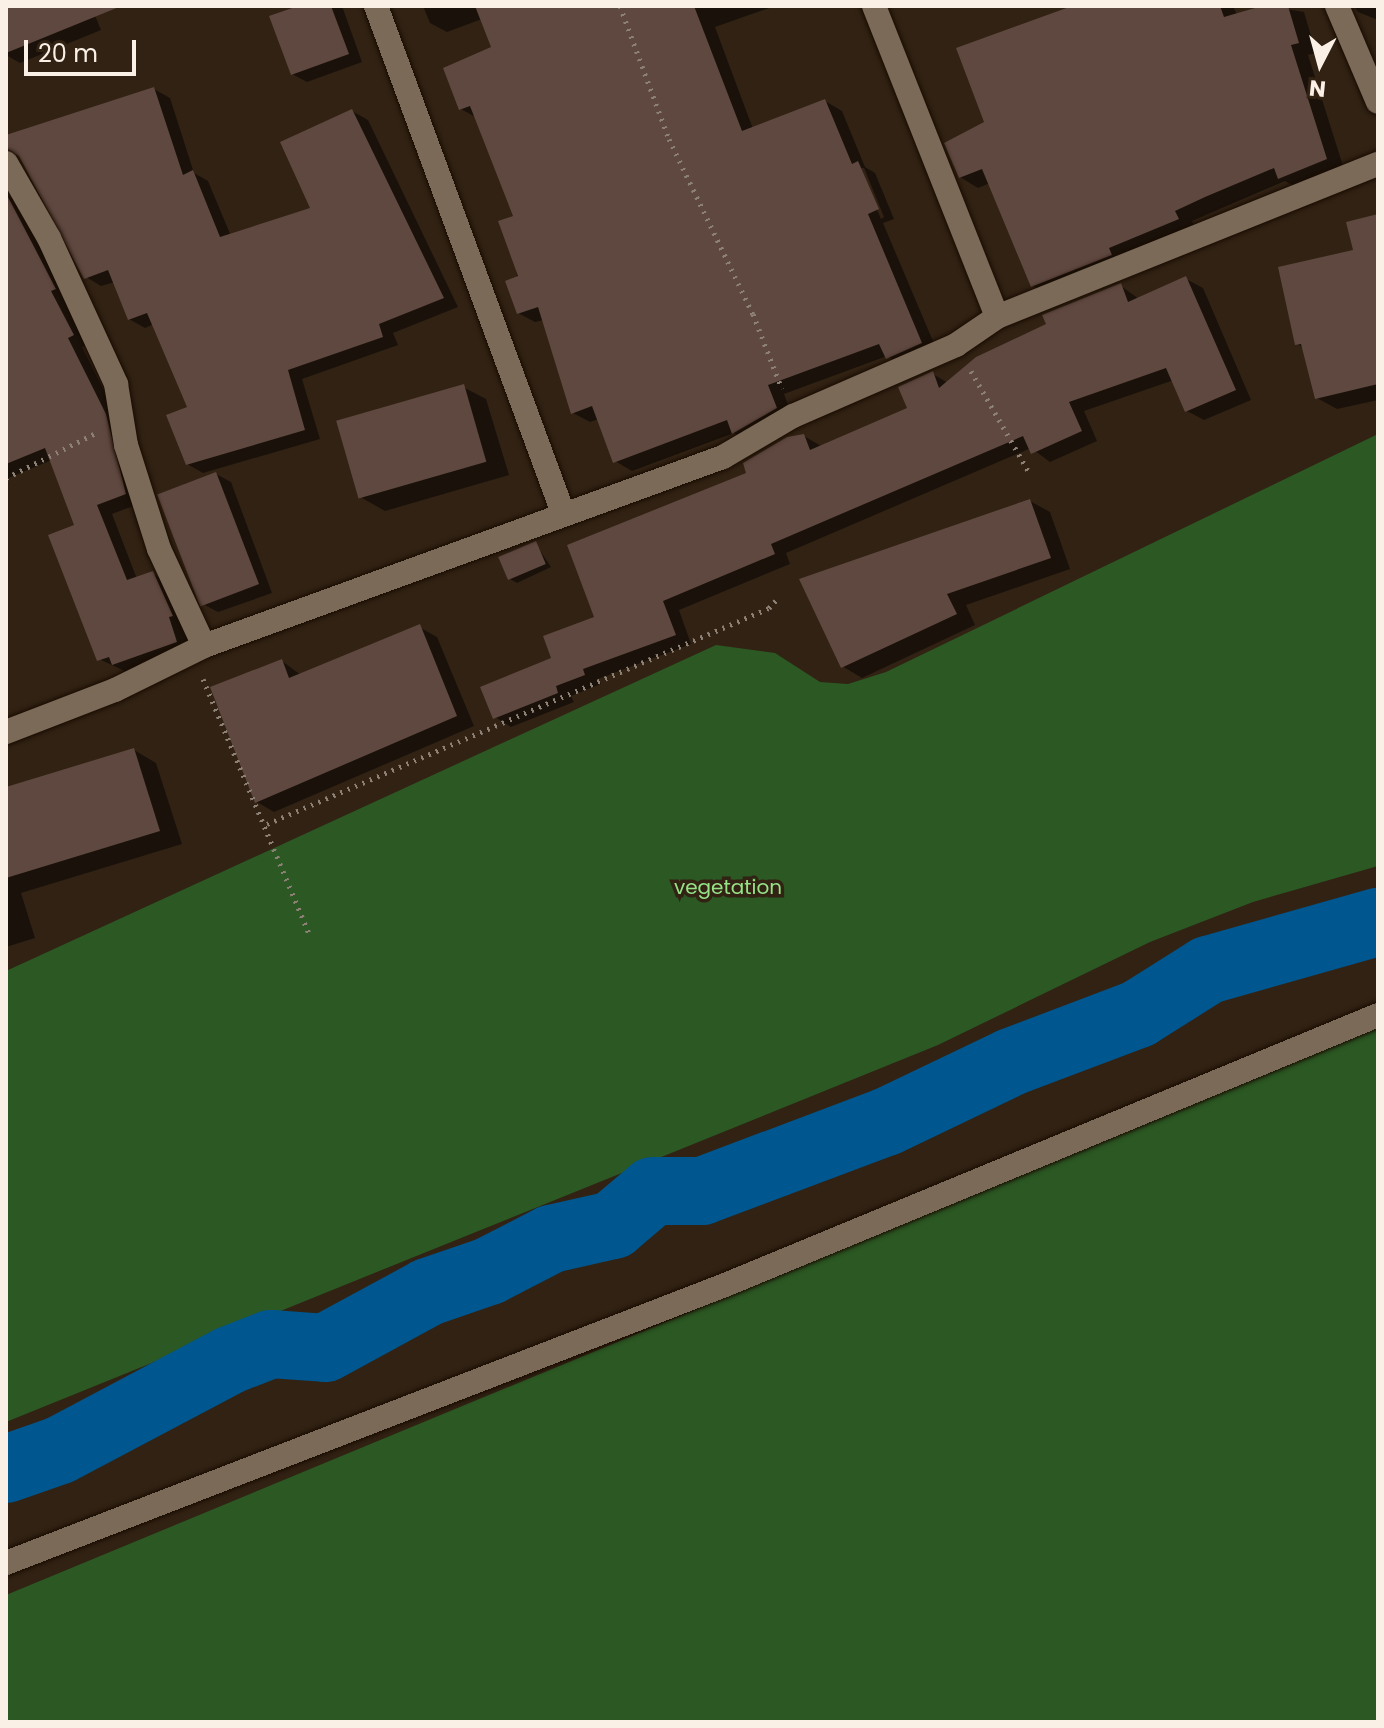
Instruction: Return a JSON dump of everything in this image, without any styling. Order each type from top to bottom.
[{"type":"street","points":[[376,6],[563,513]]},
{"type":"street","points":[[874,6],[997,317]]},
{"type":"street","points":[[1337,6],[1378,102]]},
{"type":"street","points":[[6,163],[49,238],[116,384],[122,420],[159,549],[198,649]]},
{"type":"street","points":[[6,732],[115,690],[198,649],[723,457],[793,416],[956,345],[997,317],[1378,164]]},
{"type":"street","points":[[6,1563],[725,1285],[1378,1015]]},
{"type":"path","points":[[620,6],[669,139],[753,314],[793,416]]},
{"type":"path","points":[[956,345],[1030,474]]},
{"type":"path","points":[[6,478],[122,420]]},
{"type":"path","points":[[267,824],[769,608],[778,598]]},
{"type":"path","points":[[198,649],[309,934]]},
{"type":"green space","name":"vegetation","points":[[1378,434],[1378,866],[1253,902],[1150,942],[938,1045],[6,1422],[6,971],[716,645],[775,653],[820,682],[848,684],[886,672]]},
{"type":"green space","points":[[1378,1027],[1378,1722],[6,1722],[6,1595]]},
{"type":"building","points":[[6,6],[119,6],[119,7],[6,53]]},
{"type":"building","points":[[298,6],[331,6],[349,54],[291,75],[269,16]]},
{"type":"building","points":[[475,6],[694,6],[742,131],[825,99],[852,164],[858,161],[879,209],[868,214],[922,343],[886,359],[879,344],[768,385],[777,408],[732,434],[727,420],[613,463],[592,406],[571,414],[538,307],[517,314],[505,281],[518,276],[498,221],[513,216],[470,106],[459,110],[443,68],[491,47]]},
{"type":"building","points":[[1072,6],[1220,6],[1224,17],[1262,6],[1288,6],[1299,43],[1291,45],[1327,159],[1278,179],[1274,168],[1205,197],[1175,211],[1179,219],[1109,248],[1112,255],[1031,287],[982,169],[959,178],[944,143],[984,122],[956,48]]},
{"type":"building","points":[[154,87],[183,175],[193,170],[220,237],[310,208],[280,142],[352,109],[444,298],[379,324],[383,337],[288,370],[305,430],[186,465],[166,415],[187,407],[147,313],[128,320],[108,270],[84,279],[19,156],[6,148],[6,135]]},
{"type":"building","points":[[6,193],[56,289],[51,291],[74,335],[68,338],[106,414],[126,494],[97,505],[127,580],[153,571],[173,616],[169,617],[177,642],[112,665],[109,657],[97,661],[48,535],[74,525],[45,448],[6,464]]},
{"type":"building","points":[[1378,214],[1378,384],[1315,399],[1301,344],[1295,345],[1278,267],[1353,250],[1346,222]]},
{"type":"building","points":[[1186,276],[1236,390],[1185,412],[1166,368],[1069,402],[1082,431],[1031,454],[1023,436],[771,544],[775,554],[663,601],[676,635],[583,669],[585,675],[556,686],[558,693],[493,719],[480,687],[551,658],[543,636],[594,617],[567,545],[746,473],[743,463],[787,437],[804,434],[810,450],[907,408],[898,387],[933,371],[939,388],[976,357],[1046,324],[1042,315],[1121,283],[1128,302]]},
{"type":"building","points":[[464,384],[486,462],[358,499],[336,421]]},
{"type":"building","points":[[216,472],[259,584],[200,607],[157,495]]},
{"type":"building","points":[[1030,499],[1051,558],[947,594],[957,614],[841,668],[799,579]]},
{"type":"building","points":[[536,541],[546,564],[508,580],[498,557]]},
{"type":"building","points":[[420,624],[457,716],[255,803],[210,687],[282,659],[289,678]]},
{"type":"building","points":[[134,748],[160,831],[6,878],[6,787]]},
{"type":"waterway","points":[[6,1469],[60,1450],[230,1360],[271,1344],[325,1348],[428,1292],[489,1271],[551,1239],[613,1225],[653,1191],[702,1191],[886,1122],[1011,1062],[1138,1014],[1208,970],[1378,922]]}]
